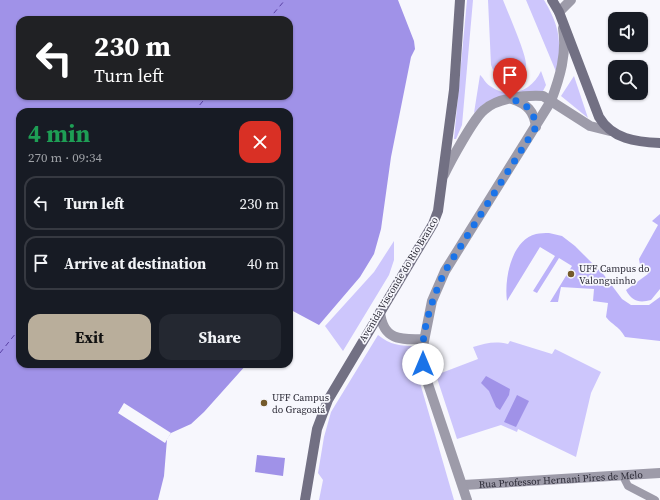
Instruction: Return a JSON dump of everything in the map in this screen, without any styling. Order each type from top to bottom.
[{"type":"main road","name":"Avenida Visconde do Rio Branco","points":[[305,500],[315,439],[323,411],[334,387],[433,224],[438,210],[444,175],[454,90],[460,0]]},
{"type":"main road","points":[[552,0],[559,12],[599,117],[610,131],[629,140],[660,143]]},
{"type":"street","points":[[559,12],[571,0]]},
{"type":"street","points":[[467,500],[427,381],[422,357],[424,339],[432,301],[445,271],[551,101],[560,77],[564,57],[565,37],[563,22]]},
{"type":"street","points":[[444,175],[483,110],[492,104],[510,99],[542,96],[590,126],[610,131]]},
{"type":"street","points":[[510,99],[528,107],[535,118],[536,127]]},
{"type":"street","points":[[380,312],[384,327],[392,335],[404,339],[424,339]]},
{"type":"street","name":"Rua Professor Hernani Pires de Melo","points":[[463,485],[660,473]]},
{"type":"street","points":[[623,476],[628,486],[655,500]]},
{"type":"shaded area","points":[[0,0],[398,0],[414,41],[415,49],[411,57],[391,157],[381,229],[374,254],[360,277],[319,325],[293,311],[293,108],[16,108],[16,368],[243,368],[204,412],[191,424],[171,433],[167,439],[164,476],[158,500],[0,500]]},
{"type":"shaded area","points":[[467,0],[473,0],[462,125],[456,139],[454,139]]},
{"type":"shaded area","points":[[488,0],[503,0],[520,42],[526,64],[525,73],[517,82],[505,81],[499,78],[491,65]]},
{"type":"shaded area","points":[[526,0],[544,0],[554,19],[559,44],[557,74]]},
{"type":"shaded area","points":[[541,71],[546,85],[543,91],[499,97],[485,103],[474,113],[480,75],[488,85],[497,90],[512,93],[532,84]]},
{"type":"shaded area","points":[[574,76],[588,118],[561,96]]},
{"type":"shaded area","points":[[660,214],[660,289],[651,300],[637,301],[628,294],[626,290],[648,274],[640,265],[639,259],[658,225],[652,221]]},
{"type":"shaded area","points":[[549,233],[562,236],[575,246],[604,275],[622,299],[631,305],[649,305],[660,297],[660,341],[625,337],[606,317],[608,303],[593,301],[594,289],[561,287],[558,302],[550,302],[572,266],[559,258],[537,293],[533,291],[555,256],[540,247],[507,301],[506,292],[508,272],[515,252],[520,244],[527,238],[536,234]]},
{"type":"shaded area","points":[[394,241],[394,260],[389,275],[343,351],[325,326],[374,272]]},
{"type":"shaded area","points":[[378,335],[387,341],[396,344],[416,346],[416,369],[454,500],[319,500],[323,480],[318,473],[324,437],[331,412]]},
{"type":"shaded area","points":[[510,341],[552,354],[555,349],[601,372],[591,393],[576,457],[518,429],[517,432],[501,425],[457,439],[436,375],[478,359],[473,347],[490,343],[508,344]]},
{"type":"shaded area","points":[[486,376],[510,389],[509,395],[500,410],[496,407],[489,391],[481,383]]},
{"type":"shaded area","points":[[517,395],[529,401],[516,427],[504,422]]},
{"type":"shaded area","points":[[257,455],[285,458],[283,476],[255,472]]},
{"type":"pier","points":[[124,403],[171,433],[165,443],[118,413]]},
{"type":"ferry route","points":[[271,16],[285,0]]},
{"type":"ferry route","points":[[197,108],[204,100]]},
{"type":"ferry route","points":[[0,353],[16,333]]},
{"type":"place","name":"UFF Campus do Valonguinho","points":[[571,274]]},
{"type":"place","name":"UFF Campus do Gragoatá","points":[[264,403]]},
{"type":"route","points":[[423,364],[423,346],[432,301],[445,271],[536,127],[535,118],[528,107],[510,99]]}]
